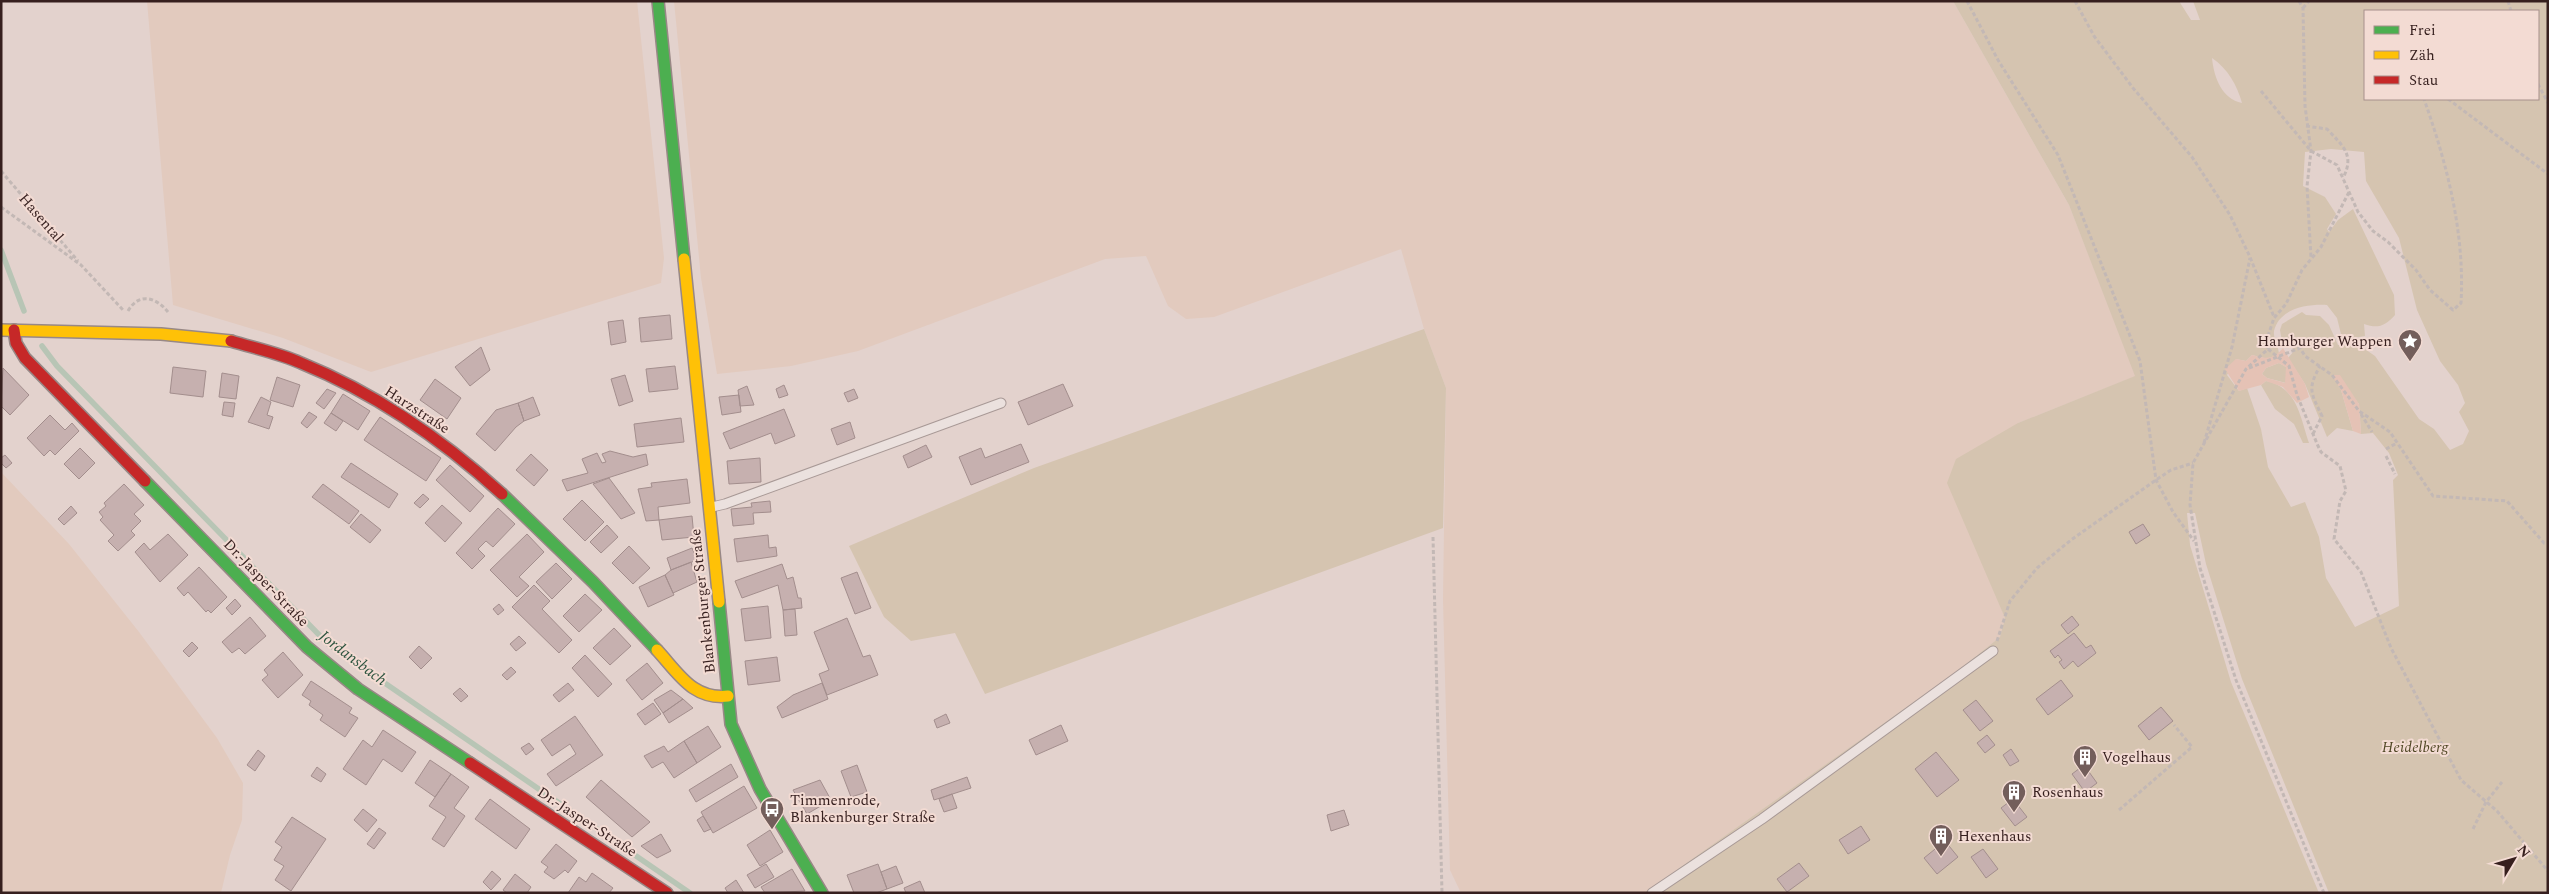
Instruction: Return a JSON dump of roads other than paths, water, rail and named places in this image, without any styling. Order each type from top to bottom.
[{"type":"street","name":"Blankenburger Straße","points":[[658,1],[731,724],[740,749],[822,893]]},
{"type":"street","name":"Harzstraße","points":[[1,330],[181,335],[228,341],[261,348],[314,368],[394,412],[456,454],[529,517],[692,688],[702,696],[712,698],[728,696]]},
{"type":"street","name":"Dr.-Jasper-Straße","points":[[14,330],[16,343],[25,358],[307,647],[325,663],[358,689],[668,893]]},
{"type":"lane","points":[[709,507],[734,501],[1001,403]]},
{"type":"lane","points":[[1652,893],[1762,819],[1993,650]]},
{"type":"waterway","name":"Jordansbach","points":[[1,250],[24,311]]},
{"type":"waterway","name":"Jordansbach","points":[[42,346],[57,366],[328,644],[690,893]]},
{"type":"place","name":"Hamburger Wappen","points":[[2410,362]]},
{"type":"place","name":"Vogelhaus","points":[[2085,778]]},
{"type":"place","name":"Rosenhaus","points":[[2014,813]]},
{"type":"place","name":"Timmenrode, Blankenburger Straße","points":[[772,830]]},
{"type":"place","name":"Hexenhaus","points":[[1941,857]]},
{"type":"park label","name":"Heidelberg","points":[[2415,747]]}]
